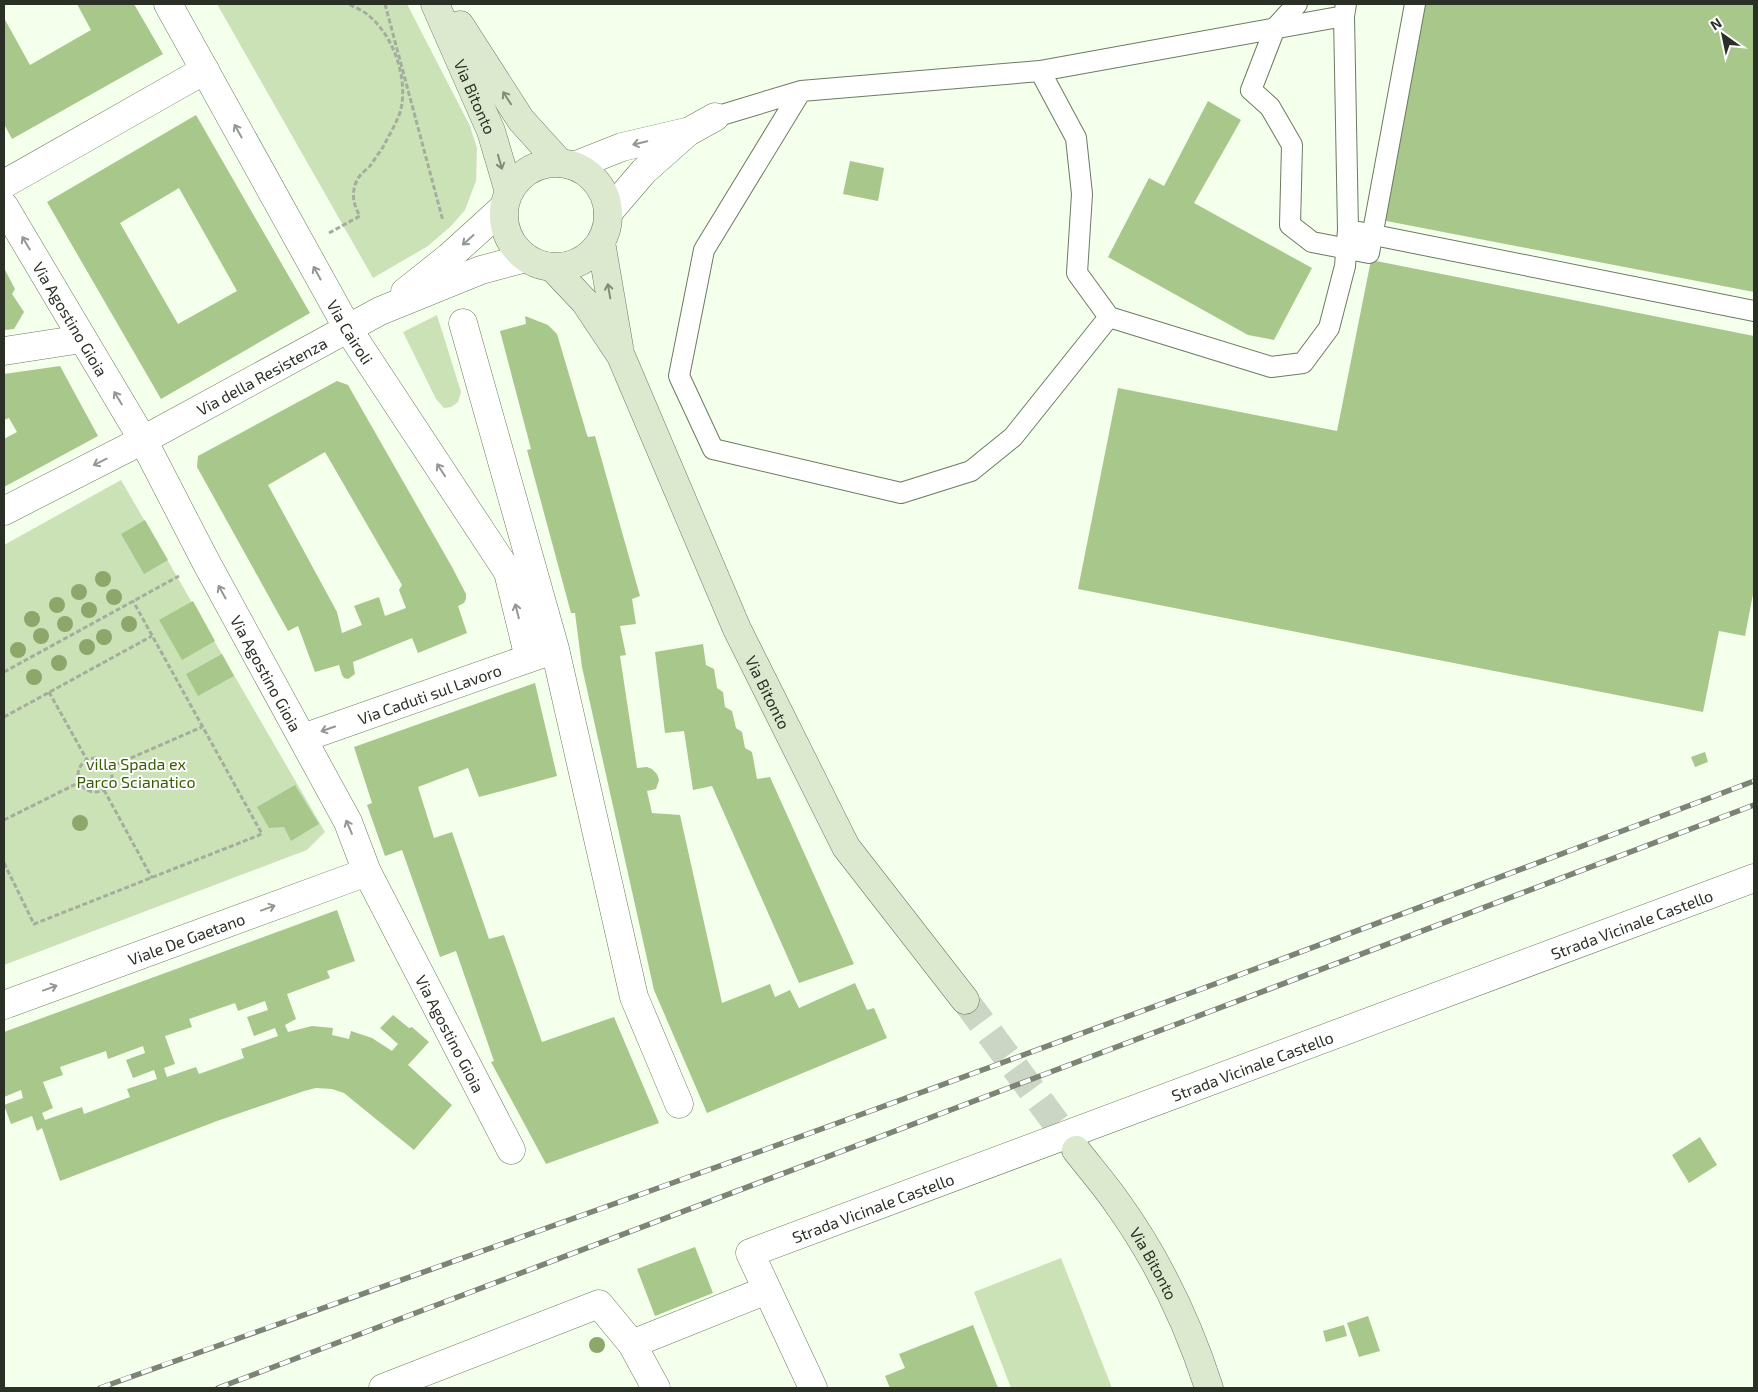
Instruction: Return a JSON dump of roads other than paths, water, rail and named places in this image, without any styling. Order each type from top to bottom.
[{"type":"main road","name":"Via Bitonto","points":[[435,4],[491,131],[507,199]]},
{"type":"main road","name":"Via Bitonto","points":[[447,4],[521,120],[567,165]]},
{"type":"main road","points":[[544,164],[567,165],[588,173],[598,184],[605,198],[608,213],[606,228],[601,242],[592,253],[580,261],[566,266],[552,267],[526,258],[508,236],[504,222],[507,199],[518,180],[530,170],[544,164]]},
{"type":"main road","points":[[601,242],[621,356]]},
{"type":"main road","points":[[552,267],[584,302],[621,356]]},
{"type":"main road","name":"Via Bitonto","points":[[621,356],[737,629],[846,847],[964,1000]]},
{"type":"main road","name":"Via Bitonto","points":[[1076,1150],[1118,1204],[1155,1263],[1185,1324],[1209,1388]]},
{"type":"street","name":"Via Cairoli","points":[[168,4],[348,329],[508,572],[529,658]]},
{"type":"street","points":[[4,184],[205,70]]},
{"type":"street","points":[[608,213],[644,171],[688,132],[715,117]]},
{"type":"street","points":[[567,165],[622,147],[688,132]]},
{"type":"street","name":"Via della Resistenza","points":[[380,311],[449,257],[507,199]]},
{"type":"street","name":"Via Agostino Gioia","points":[[4,206],[143,440],[206,562],[348,822],[367,872],[512,1150]]},
{"type":"street","name":"Via della Resistenza","points":[[4,511],[143,440],[380,311],[481,270],[526,258]]},
{"type":"street","points":[[463,323],[555,649],[634,997],[679,1104]]},
{"type":"street","points":[[4,351],[82,339]]},
{"type":"street","name":"Via Caduti sul Lavoro","points":[[302,738],[555,649]]},
{"type":"street","name":"Viale De Gaetano","points":[[4,1005],[367,872]]},
{"type":"street","name":"Strada Vicinale Castello","points":[[767,1290],[750,1253],[1754,878]]},
{"type":"street","points":[[632,1344],[767,1290],[813,1388]]},
{"type":"street","points":[[383,1388],[599,1304],[632,1344],[656,1388]]},
{"type":"lane","points":[[1297,4],[1275,28],[1251,90],[1270,108],[1292,145],[1290,225],[1312,242],[1348,240],[1372,234],[1754,311]]},
{"type":"lane","points":[[1372,234],[1415,4]]},
{"type":"lane","points":[[715,117],[801,91],[1040,71],[1275,28],[1345,10],[1348,240],[1345,266],[1329,328],[1303,363],[1272,367],[1108,317],[1077,273],[1082,194],[1076,138],[1040,71]]},
{"type":"lane","points":[[801,91],[704,250],[679,376],[712,449],[901,493],[971,471],[1013,437],[1108,317]]},
{"type":"tunnel","points":[[965,1000],[1076,1150]]},
{"type":"railway","points":[[100,1388],[946,1084],[1754,781]]},
{"type":"railway","points":[[218,1388],[1754,805]]},
{"type":"park label","name":"villa Spada ex Parco Scianatico","points":[[136,772]]}]
